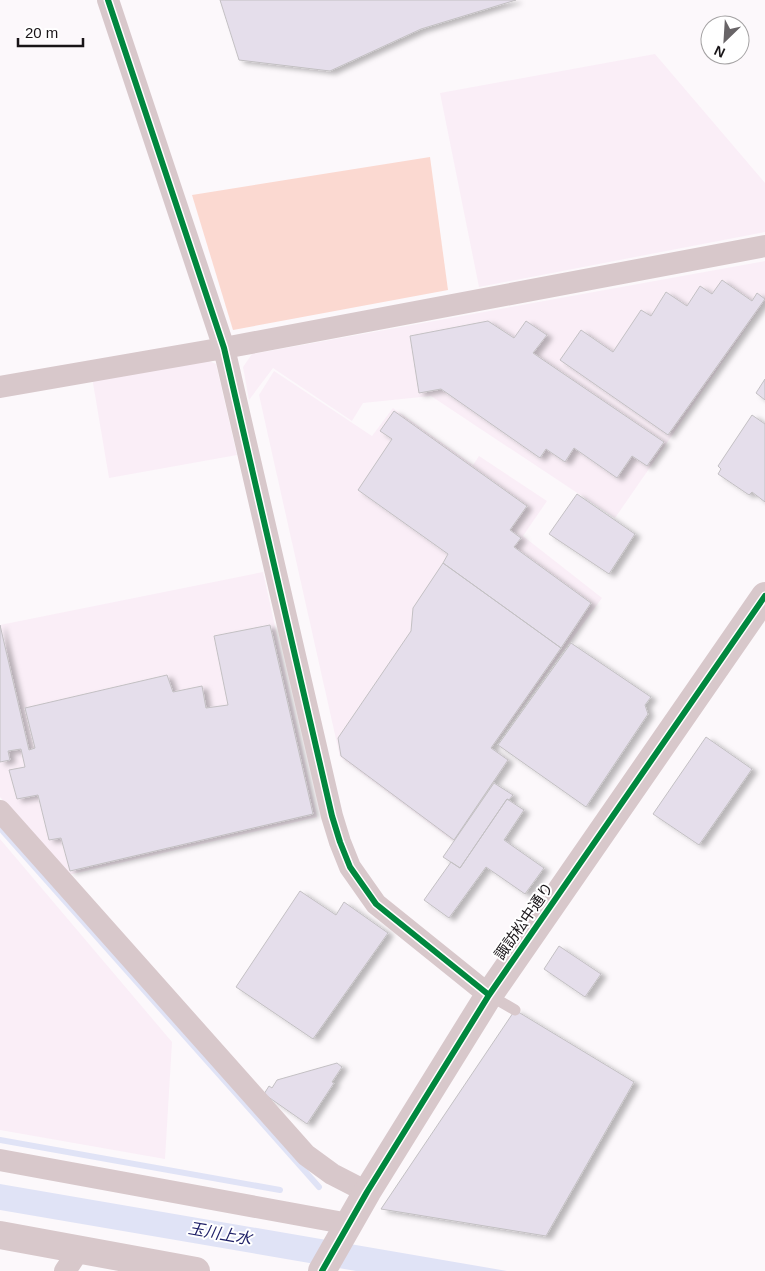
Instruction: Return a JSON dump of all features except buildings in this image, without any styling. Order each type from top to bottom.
[{"type":"street","points":[[108,0],[224,348],[332,816],[340,842],[350,866],[376,904],[489,994]]},
{"type":"street","points":[[0,387],[224,348],[765,246]]},
{"type":"street","name":"諏訪松中通り","points":[[323,1270],[367,1192],[489,994],[765,596]]},
{"type":"street","points":[[0,811],[306,1155],[332,1174],[367,1192]]},
{"type":"street","points":[[0,1160],[345,1232]]},
{"type":"street","points":[[0,1235],[72,1261],[196,1271]]},
{"type":"lane","points":[[489,994],[515,1010]]},
{"type":"shaded area","points":[[655,54],[765,183],[765,232],[479,287],[440,93]]},
{"type":"shaded area","points":[[430,157],[448,290],[233,330],[192,195]]},
{"type":"shaded area","points":[[765,261],[765,301],[615,518],[431,396],[363,403],[352,421],[273,368],[249,400],[243,367],[252,354]]},
{"type":"shaded area","points":[[200,357],[216,364],[237,455],[109,478],[92,377]]},
{"type":"shaded area","points":[[274,371],[372,436],[393,408],[473,465],[479,456],[547,501],[523,536],[602,598],[492,748],[509,760],[453,841],[340,757],[259,395]]},
{"type":"shaded area","points":[[263,572],[317,817],[68,875],[0,797],[0,625]]},
{"type":"shaded area","points":[[0,839],[172,1042],[165,1159],[0,1130]]},
{"type":"water","name":"玉川上水","points":[[0,1184],[507,1271],[356,1271],[0,1210]]},
{"type":"waterway","points":[[0,828],[319,1187]]},
{"type":"waterway","points":[[0,1140],[280,1190]]},
{"type":"cycle path","points":[[108,0],[224,348],[332,816],[340,842],[350,867],[376,904],[489,995]]},
{"type":"cycle path","points":[[322,1271],[367,1192],[489,995],[765,596]]}]
